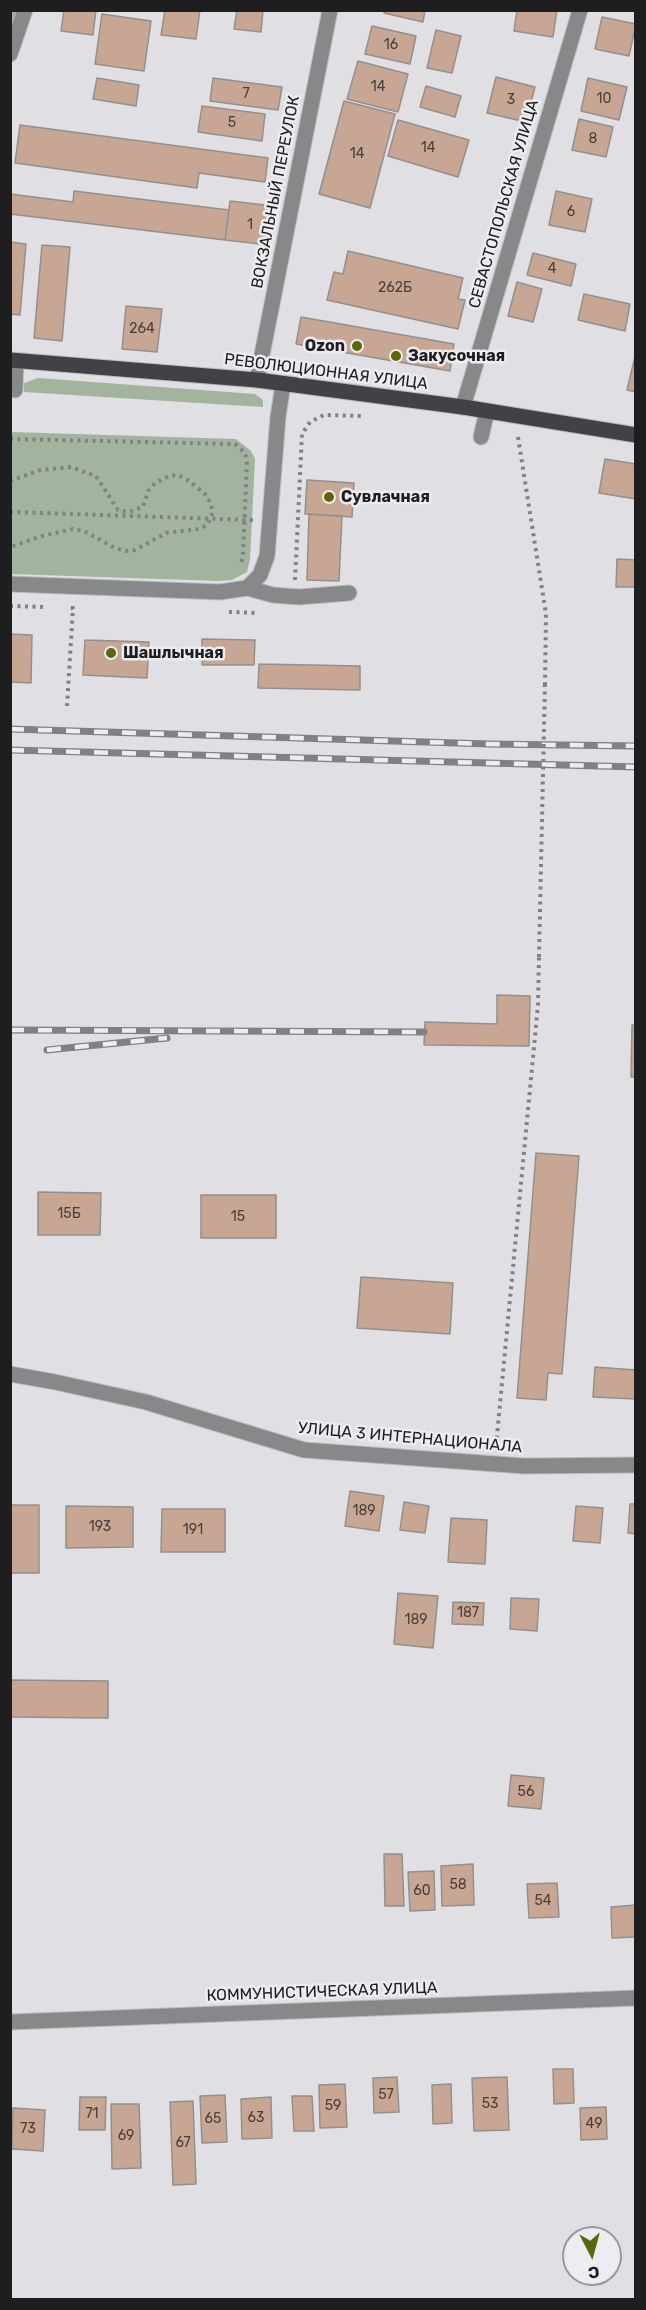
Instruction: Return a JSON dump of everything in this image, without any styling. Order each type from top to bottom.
[{"type":"main road","name":"РЕВОЛЮЦИОННАЯ УЛИЦА","points":[[13,360],[257,380],[463,407],[636,435]]},
{"type":"street","points":[[10,54],[25,10]]},
{"type":"street","name":"ВОКЗАЛЬНЫЙ ПЕРЕУЛОК","points":[[257,380],[330,10]]},
{"type":"street","name":"СЕВАСТОПОЛЬСКАЯ УЛИЦА","points":[[463,407],[580,10]]},
{"type":"street","points":[[13,360],[15,390]]},
{"type":"street","points":[[247,588],[260,575],[267,556],[270,521],[269,430],[283,384]]},
{"type":"street","points":[[481,437],[487,411]]},
{"type":"street","points":[[10,584],[220,592],[247,588],[273,595],[298,597],[349,593]]},
{"type":"street","name":"УЛИЦА 3 ИНТЕРНАЦИОНАЛА","points":[[10,1374],[146,1402],[304,1450],[524,1466],[636,1465]]},
{"type":"street","name":"КОММУНИСТИЧЕСКАЯ УЛИЦА","points":[[10,2022],[636,1998]]},
{"type":"path","points":[[494,1464],[538,1005],[546,614],[518,437]]},
{"type":"path","points":[[10,439],[235,444],[245,453],[247,461],[243,556],[238,567]]},
{"type":"path","points":[[10,481],[40,470],[71,467],[96,476],[118,510],[128,512],[143,507],[148,490],[155,483],[169,476],[178,475],[194,484],[205,494],[212,508],[211,518],[207,525],[199,529],[166,533],[135,550],[115,548],[84,531],[73,530],[42,536],[10,547]]},
{"type":"path","points":[[10,512],[297,521]]},
{"type":"path","points":[[10,606],[52,608]]},
{"type":"path","points":[[62,608],[73,608],[67,706]]},
{"type":"green space","points":[[38,378],[255,394],[263,400],[263,407],[24,392],[24,383]]},
{"type":"green space","points":[[11,432],[236,439],[251,451],[255,459],[250,559],[247,572],[232,580],[219,581],[11,574]]},
{"type":"building","points":[[10,10],[15,10],[13,27],[10,27]]},
{"type":"building","points":[[64,10],[96,10],[93,35],[61,31]]},
{"type":"building","points":[[165,10],[200,10],[196,39],[161,35]]},
{"type":"building","points":[[237,10],[263,10],[261,32],[234,29]]},
{"type":"building","points":[[384,10],[425,10],[423,22],[384,13]]},
{"type":"building","points":[[517,10],[557,10],[553,37],[514,31]]},
{"type":"building","points":[[102,14],[151,21],[144,71],[95,64]]},
{"type":"building","points":[[602,17],[636,24],[629,56],[595,49]]},
{"type":"building","points":[[372,26],[416,36],[410,64],[365,54]]},
{"type":"building","points":[[436,30],[461,36],[452,73],[427,68]]},
{"type":"building","points":[[358,61],[408,74],[398,112],[347,99]]},
{"type":"building","points":[[496,77],[535,87],[526,122],[487,113]]},
{"type":"building","points":[[97,78],[139,85],[136,106],[93,99]]},
{"type":"building","points":[[213,78],[282,87],[278,110],[210,101]]},
{"type":"building","points":[[588,78],[627,87],[619,120],[581,111]]},
{"type":"building","points":[[426,86],[461,96],[455,117],[420,107]]},
{"type":"building","points":[[344,101],[395,114],[370,208],[319,194]]},
{"type":"building","points":[[202,106],[265,114],[262,141],[198,132]]},
{"type":"building","points":[[579,119],[613,127],[606,157],[572,150]]},
{"type":"building","points":[[398,120],[469,140],[458,177],[388,156]]},
{"type":"building","points":[[20,125],[268,158],[265,182],[199,173],[197,188],[15,163]]},
{"type":"building","points":[[74,191],[229,210],[225,240],[10,214],[10,194],[73,202]]},
{"type":"building","points":[[556,191],[592,199],[585,232],[549,225]]},
{"type":"building","points":[[230,201],[274,206],[269,245],[225,240]]},
{"type":"building","points":[[10,242],[26,244],[20,315],[10,314]]},
{"type":"building","points":[[42,245],[70,247],[62,341],[34,338]]},
{"type":"building","points":[[348,251],[463,278],[458,299],[465,300],[458,329],[327,300],[334,272],[343,274]]},
{"type":"building","points":[[533,253],[576,264],[571,286],[527,275]]},
{"type":"building","points":[[517,282],[542,289],[533,322],[508,316]]},
{"type":"building","points":[[584,294],[630,304],[625,331],[578,320]]},
{"type":"building","points":[[126,306],[162,309],[157,352],[122,349]]},
{"type":"building","points":[[301,317],[454,344],[450,371],[296,344]]},
{"type":"building","points":[[636,352],[636,392],[627,390]]},
{"type":"building","points":[[605,459],[636,464],[636,499],[599,493]]},
{"type":"building","points":[[307,480],[354,483],[352,517],[305,514]]},
{"type":"building","points":[[309,514],[342,516],[339,581],[307,580]]},
{"type":"building","points":[[617,559],[636,560],[636,587],[616,587]]},
{"type":"building","points":[[10,634],[32,635],[31,683],[10,682]]},
{"type":"building","points":[[202,639],[255,640],[254,665],[202,665]]},
{"type":"building","points":[[85,640],[149,642],[147,678],[83,675]]},
{"type":"building","points":[[259,664],[360,666],[360,690],[258,688]]},
{"type":"building","points":[[497,995],[530,996],[529,1046],[424,1045],[425,1022],[497,1024]]},
{"type":"building","points":[[632,1025],[636,1025],[636,1077],[631,1077]]},
{"type":"building","points":[[536,1153],[579,1156],[562,1374],[548,1373],[546,1400],[517,1398]]},
{"type":"building","points":[[38,1192],[101,1193],[100,1235],[38,1235]]},
{"type":"building","points":[[201,1195],[276,1195],[276,1238],[201,1238]]},
{"type":"building","points":[[361,1277],[453,1283],[450,1334],[357,1328]]},
{"type":"building","points":[[595,1367],[636,1370],[636,1399],[593,1397]]},
{"type":"building","points":[[350,1491],[384,1496],[379,1531],[345,1526]]},
{"type":"building","points":[[404,1502],[429,1506],[425,1533],[400,1530]]},
{"type":"building","points":[[630,1504],[636,1504],[636,1534],[628,1533]]},
{"type":"building","points":[[10,1505],[39,1505],[39,1573],[10,1573]]},
{"type":"building","points":[[66,1506],[133,1507],[133,1547],[66,1548]]},
{"type":"building","points":[[576,1506],[603,1508],[600,1543],[573,1541]]},
{"type":"building","points":[[162,1509],[225,1509],[225,1552],[161,1552]]},
{"type":"building","points":[[451,1518],[487,1520],[485,1564],[448,1562]]},
{"type":"building","points":[[398,1593],[438,1596],[433,1648],[394,1644]]},
{"type":"building","points":[[511,1598],[539,1599],[537,1631],[510,1629]]},
{"type":"building","points":[[453,1602],[484,1603],[483,1625],[452,1624]]},
{"type":"building","points":[[10,1680],[108,1681],[108,1718],[10,1717]]},
{"type":"building","points":[[511,1775],[544,1778],[541,1809],[508,1806]]},
{"type":"building","points":[[384,1854],[402,1854],[404,1906],[385,1906]]},
{"type":"building","points":[[473,1864],[474,1905],[442,1906],[441,1866]]},
{"type":"building","points":[[434,1871],[435,1910],[410,1911],[408,1872]]},
{"type":"building","points":[[557,1883],[559,1917],[529,1918],[527,1884]]},
{"type":"building","points":[[636,1905],[636,1937],[612,1938],[611,1907]]},
{"type":"building","points":[[553,2069],[573,2069],[574,2103],[554,2104]]},
{"type":"building","points":[[397,2077],[399,2112],[374,2113],[373,2078]]},
{"type":"building","points":[[507,2077],[509,2130],[474,2131],[472,2078]]},
{"type":"building","points":[[345,2084],[347,2127],[320,2128],[319,2085]]},
{"type":"building","points":[[451,2084],[452,2123],[433,2124],[432,2085]]},
{"type":"building","points":[[225,2095],[227,2142],[202,2143],[200,2096]]},
{"type":"building","points":[[292,2096],[312,2096],[314,2131],[294,2131]]},
{"type":"building","points":[[80,2097],[106,2097],[105,2130],[79,2130]]},
{"type":"building","points":[[271,2097],[272,2138],[242,2139],[241,2099]]},
{"type":"building","points":[[193,2101],[196,2184],[173,2185],[170,2102]]},
{"type":"building","points":[[111,2104],[139,2104],[141,2168],[112,2169]]},
{"type":"building","points":[[606,2107],[607,2139],[581,2140],[580,2108]]},
{"type":"building","points":[[13,2108],[45,2110],[43,2151],[12,2149]]},
{"type":"railway","points":[[10,729],[489,744],[636,746]]},
{"type":"railway","points":[[10,750],[636,767]]},
{"type":"railway","points":[[10,1030],[424,1032]]},
{"type":"railway","points":[[47,1050],[167,1038]]},
{"type":"place","name":"Ozon","points":[[357,346]]},
{"type":"place","name":"Закусочная","points":[[396,356]]},
{"type":"place","name":"Сувлачная","points":[[329,497]]},
{"type":"place","name":"Шашлычная","points":[[111,653]]}]
